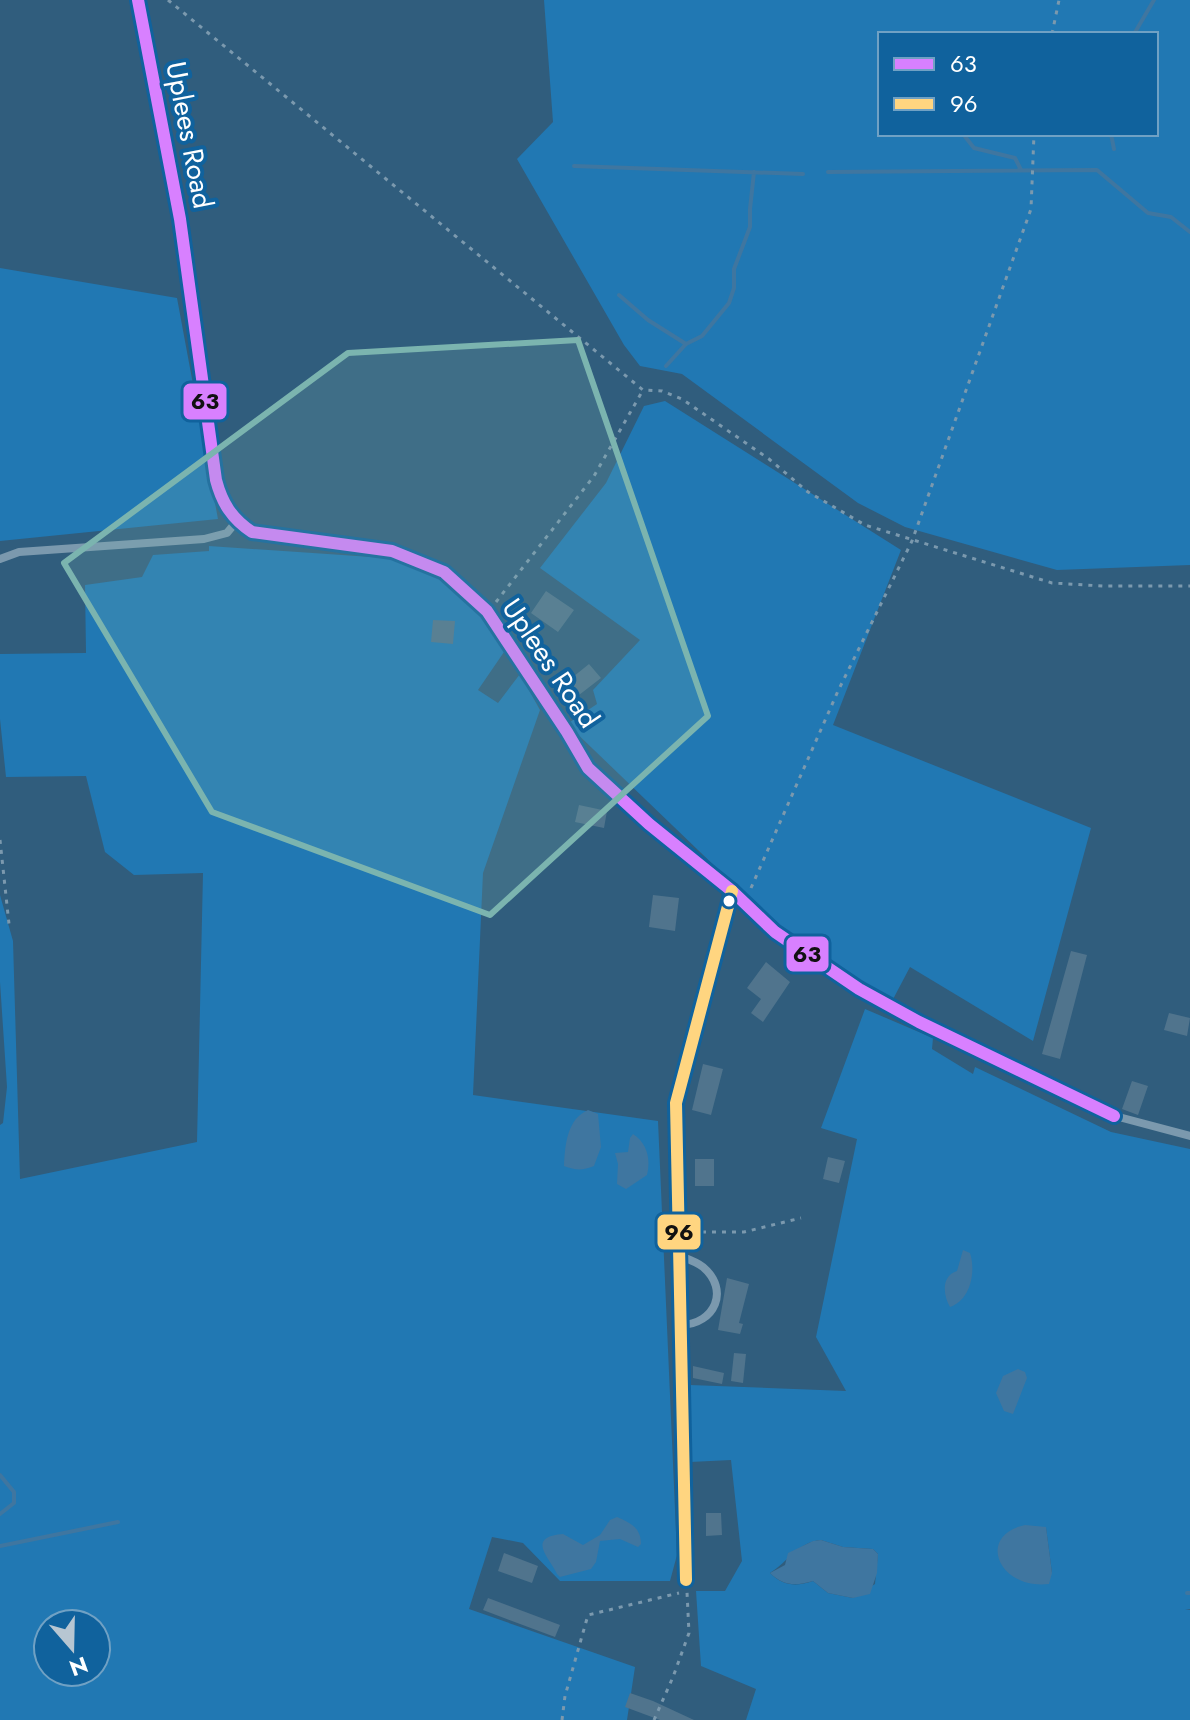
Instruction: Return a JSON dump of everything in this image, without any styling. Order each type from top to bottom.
[{"type":"street","name":"Uplees Road","points":[[138,0],[180,219],[216,480],[220,495],[236,522],[252,532],[392,551],[444,572],[487,611],[588,768],[775,932],[859,989],[919,1022],[1114,1116]]},
{"type":"street","points":[[686,1580],[676,1230],[676,1103],[700,1002],[737,896]]},
{"type":"lane","points":[[0,559],[19,552],[204,539],[227,533],[236,522]]},
{"type":"lane","points":[[1114,1116],[1190,1136]]},
{"type":"lane","points":[[679,1256],[706,1269],[715,1285],[716,1294],[716,1302],[708,1317],[695,1325],[681,1325]]},
{"type":"path","points":[[168,0],[643,390],[662,391],[682,399],[769,459],[808,492],[865,525],[1052,583],[1190,586]]},
{"type":"path","points":[[1052,32],[1059,0]]},
{"type":"path","points":[[737,896],[912,541],[1031,209],[1034,136]]},
{"type":"path","points":[[487,611],[510,587],[529,556],[554,530],[563,513],[594,476],[643,390]]},
{"type":"path","points":[[0,840],[9,924]]},
{"type":"path","points":[[676,1230],[744,1232],[801,1218]]},
{"type":"path","points":[[562,1720],[565,1696],[588,1615],[687,1590],[689,1633],[654,1720]]},
{"type":"highlighted area","points":[[578,340],[708,716],[490,915],[212,812],[64,563],[348,353]]},
{"type":"shaded area","points":[[544,0],[1190,0],[1190,565],[1057,570],[905,527],[858,503],[682,374],[640,366],[624,345],[517,159],[553,122]]},
{"type":"shaded area","points":[[0,268],[177,298],[218,519],[0,541]]},
{"type":"shaded area","points":[[665,401],[901,550],[833,725],[1091,828],[1033,1041],[910,967],[891,1003],[778,927],[567,724],[597,704],[593,690],[640,640],[540,568],[606,483],[644,406]]},
{"type":"shaded area","points":[[209,546],[401,559],[435,574],[480,613],[504,652],[478,690],[498,703],[520,674],[540,710],[483,873],[473,1095],[658,1121],[677,1555],[670,1581],[560,1581],[523,1543],[492,1537],[469,1609],[635,1667],[627,1720],[0,1720],[0,1125],[3,1123],[7,1087],[0,982],[0,895],[13,941],[20,1179],[197,1142],[203,873],[134,875],[105,852],[86,776],[6,777],[0,719],[0,654],[86,653],[85,585],[142,577],[153,555],[209,551]]},
{"type":"shaded area","points":[[865,1009],[933,1038],[932,1049],[973,1074],[975,1067],[1111,1132],[1190,1149],[1190,1609],[1185,1610],[1190,1610],[1190,1720],[746,1720],[756,1689],[701,1666],[696,1591],[725,1591],[742,1561],[731,1460],[690,1462],[690,1385],[846,1391],[816,1337],[857,1139],[821,1128]],"holes":[[[1046,1528],[1052,1573],[999,1544]],[[821,1540],[843,1547],[873,1549],[878,1554],[875,1584],[853,1598],[828,1593],[813,1581],[795,1585],[785,1583],[770,1573],[806,1544]]]},
{"type":"shaded area","points":[[588,1110],[598,1114],[601,1147],[594,1166],[579,1169],[564,1166],[571,1126]]},
{"type":"shaded area","points":[[633,1134],[645,1147],[648,1169],[647,1175],[626,1189],[617,1184],[615,1153],[628,1152]]},
{"type":"shaded area","points":[[963,1250],[970,1253],[972,1276],[963,1298],[950,1307],[945,1292],[946,1281],[957,1271]]},
{"type":"shaded area","points":[[1018,1369],[1025,1372],[1027,1378],[1013,1414],[1004,1411],[996,1393],[1003,1376]]},
{"type":"shaded area","points":[[617,1517],[637,1530],[641,1538],[638,1547],[620,1539],[600,1541],[596,1562],[591,1569],[560,1577],[557,1574],[543,1549],[545,1539],[563,1534],[583,1545],[600,1535],[610,1520]]},
{"type":"shaded area","points":[[1025,1525],[1046,1527],[1052,1573],[1049,1584],[1031,1584],[1017,1579],[1006,1571],[1000,1560],[998,1550],[1001,1539]]},
{"type":"shaded area","points":[[821,1540],[843,1547],[873,1549],[878,1554],[877,1573],[870,1594],[853,1598],[828,1593],[813,1581],[790,1584],[770,1573],[785,1565],[788,1553]]},
{"type":"building","points":[[546,591],[574,610],[558,632],[531,613]]},
{"type":"building","points":[[433,620],[455,621],[453,644],[431,642]]},
{"type":"building","points":[[589,664],[601,678],[579,695],[568,681]]},
{"type":"building","points":[[579,805],[607,811],[604,828],[575,822]]},
{"type":"building","points":[[653,895],[679,898],[675,931],[649,927]]},
{"type":"building","points":[[1071,951],[1087,955],[1060,1059],[1042,1054]]},
{"type":"building","points":[[766,962],[790,982],[763,1022],[751,1013],[761,999],[747,988]]},
{"type":"building","points":[[1169,1013],[1190,1018],[1187,1036],[1164,1030]]},
{"type":"building","points":[[703,1064],[723,1069],[711,1115],[692,1110]]},
{"type":"building","points":[[1132,1081],[1148,1086],[1138,1115],[1122,1109]]},
{"type":"building","points":[[828,1157],[845,1161],[839,1183],[823,1179]]},
{"type":"building","points":[[695,1159],[714,1159],[714,1186],[695,1186]]},
{"type":"building","points":[[727,1278],[749,1284],[739,1323],[743,1324],[740,1334],[718,1330]]},
{"type":"building","points":[[734,1353],[746,1354],[743,1383],[731,1381]]},
{"type":"building","points":[[693,1366],[724,1373],[722,1384],[693,1378]]},
{"type":"building","points":[[706,1513],[721,1513],[722,1535],[706,1536]]},
{"type":"building","points":[[504,1553],[538,1566],[532,1583],[498,1571]]},
{"type":"building","points":[[488,1598],[560,1625],[555,1637],[483,1610]]},
{"type":"building","points":[[630,1693],[694,1720],[660,1720],[625,1707]]},
{"type":"waterway","points":[[1135,32],[1154,0]]},
{"type":"waterway","points":[[965,136],[974,148],[1015,158],[1021,170]]},
{"type":"waterway","points":[[1111,136],[1114,149]]},
{"type":"waterway","points":[[574,166],[803,174]]},
{"type":"waterway","points":[[828,172],[1097,170],[1148,213],[1171,217],[1190,232]]},
{"type":"waterway","points":[[666,366],[686,344],[702,336],[729,303],[734,288],[734,269],[750,227],[754,172]]},
{"type":"waterway","points":[[619,295],[648,320],[686,344]]},
{"type":"waterway","points":[[0,1475],[14,1492],[14,1503],[0,1514]]},
{"type":"waterway","points":[[0,1546],[118,1522]]},
{"type":"transit line","name":"63","points":[[138,0],[180,219],[216,480],[233,516],[252,532],[392,551],[444,572],[487,611],[588,768],[649,824],[732,891],[775,932],[859,989],[919,1022],[1114,1116]]},
{"type":"transit line","name":"96","points":[[686,1580],[676,1103],[732,891]]}]
